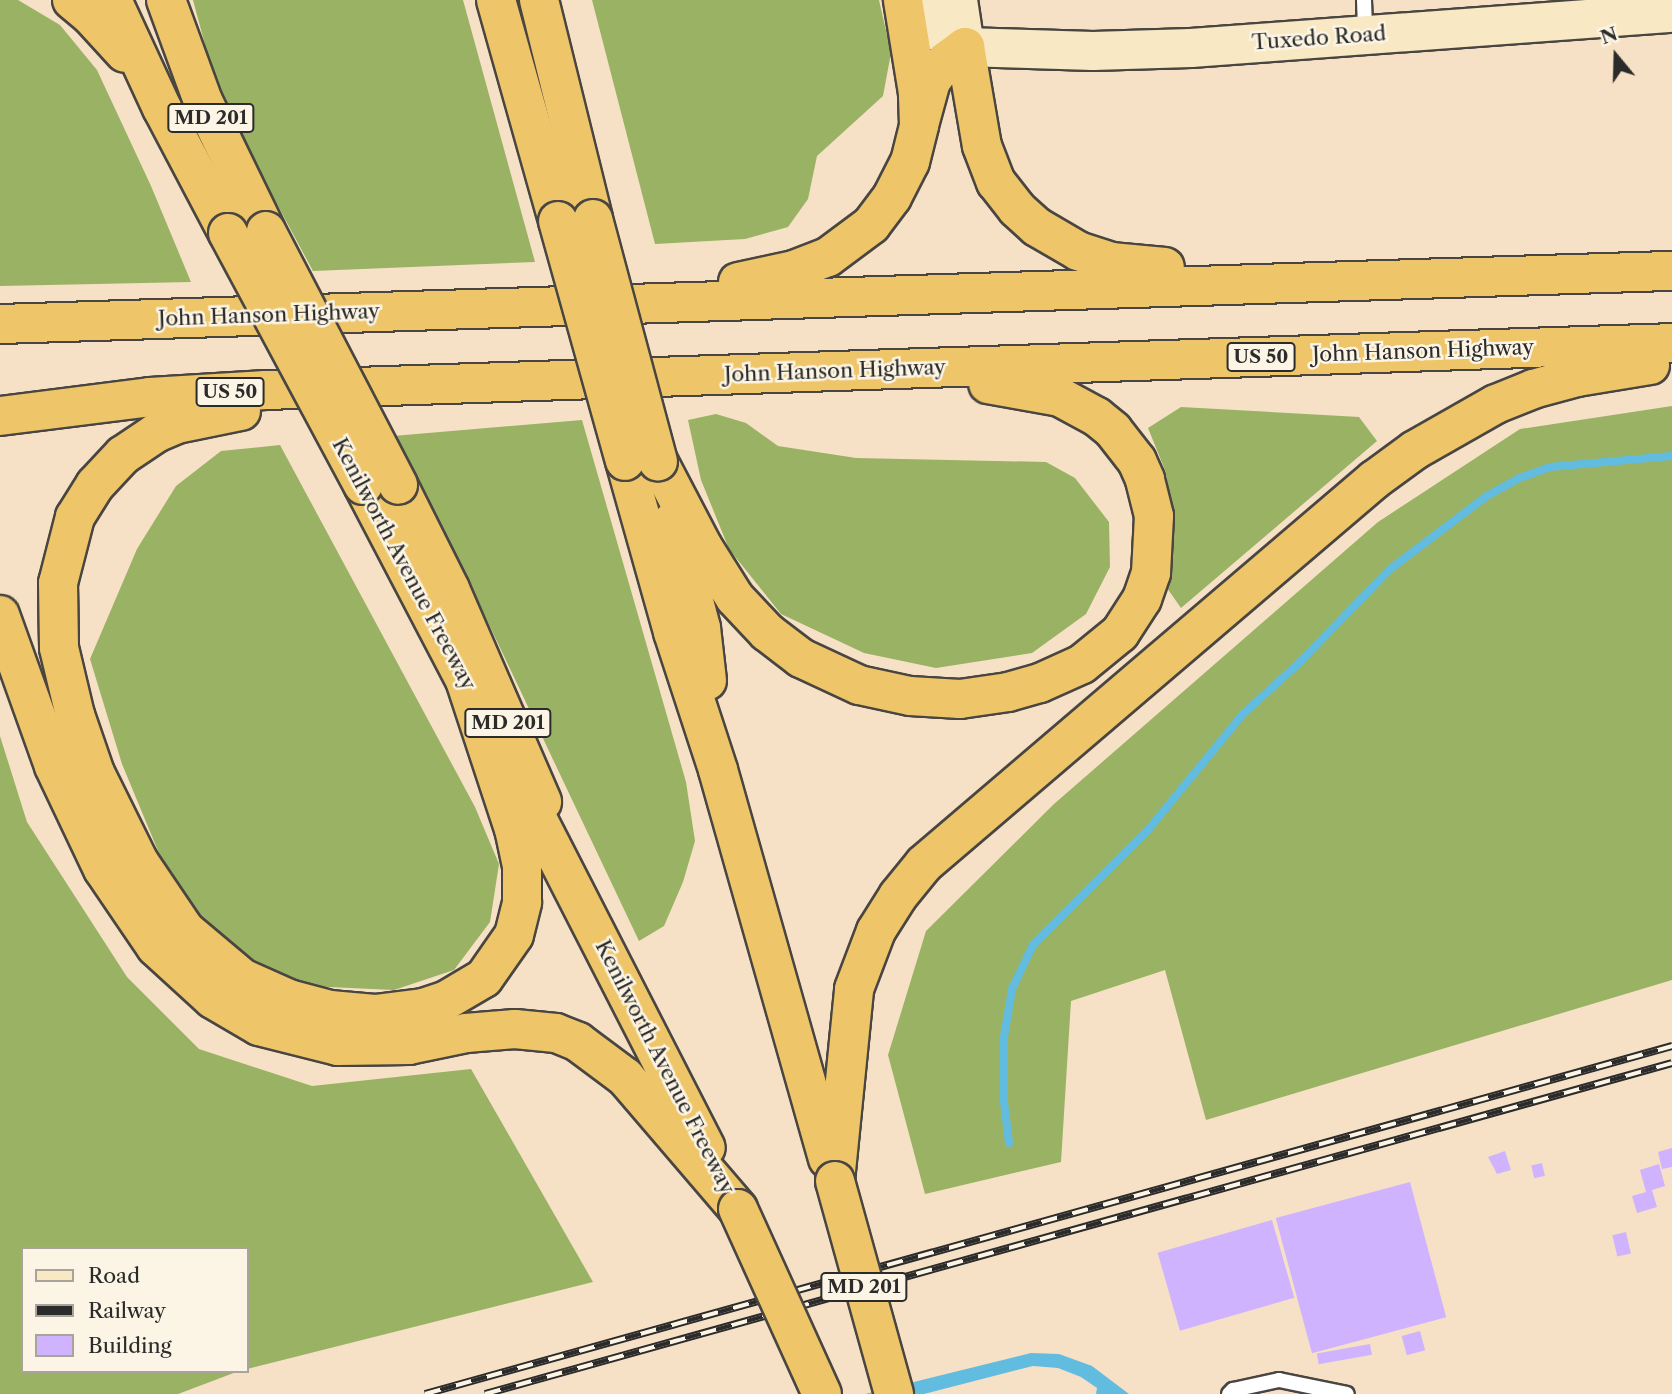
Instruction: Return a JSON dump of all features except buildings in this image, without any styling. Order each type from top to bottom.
[{"type":"highway","points":[[72,0],[117,43],[162,108]]},
{"type":"highway","name":"Kenilworth Avenue Freeway","points":[[112,0],[162,108],[228,233],[380,485],[463,674],[738,1209],[821,1394]]},
{"type":"highway","name":"MD 201","points":[[166,0],[203,101],[266,231],[380,485],[450,589],[612,965]]},
{"type":"highway","points":[[496,0],[576,220],[642,461],[735,598],[789,650],[829,673],[876,690],[911,696],[976,698],[1024,688],[1054,677],[1093,657],[1112,642],[1128,623],[1142,599],[1152,573],[1155,536],[1145,479],[1137,461],[1113,430],[1079,405],[1041,391],[850,370]]},
{"type":"highway","points":[[539,0],[576,220]]},
{"type":"highway","points":[[903,0],[918,93],[919,125]]},
{"type":"highway","points":[[604,304],[773,275],[828,257],[858,237],[887,205],[910,162],[931,81],[946,61],[965,47],[977,128],[988,165],[1017,209],[1050,236],[1078,251],[1111,262],[1334,282]]},
{"type":"highway","name":"John Hanson Highway","points":[[0,324],[1672,271]]},
{"type":"highway","points":[[0,307],[159,319]]},
{"type":"highway","name":"John Hanson Highway","points":[[0,416],[150,397],[461,383],[1672,343]]},
{"type":"highway","points":[[835,1181],[850,1006],[859,970],[876,931],[898,896],[941,848],[1363,489],[1415,450],[1496,404],[1534,389],[1577,377],[1672,362]]},
{"type":"highway","points":[[461,383],[219,414],[156,433],[123,455],[85,499],[67,538],[58,583],[57,608],[64,671],[95,773],[155,890],[185,929],[242,978],[289,999],[330,1010],[401,1013],[445,1001],[484,978],[514,935],[523,884],[519,848],[463,674]]},
{"type":"highway","name":"MD 201","points":[[642,461],[673,632],[718,770],[894,1394]]},
{"type":"highway","points":[[0,615],[54,766],[103,869],[156,947],[213,999],[259,1026],[338,1046],[398,1046],[466,1033],[515,1028],[556,1033],[578,1042],[625,1077],[738,1209]]},
{"type":"main road","points":[[919,0],[937,31],[965,47]]},
{"type":"main road","points":[[958,0],[965,47]]},
{"type":"main road","name":"Tuxedo Road","points":[[965,47],[1129,51],[1364,17],[1672,13]]},
{"type":"lane","points":[[1229,1394],[1233,1390],[1279,1380],[1348,1394]]},
{"type":"green space","points":[[0,0],[18,0],[60,25],[97,70],[151,186],[191,282],[0,286]]},
{"type":"green space","points":[[193,0],[463,0],[535,262],[313,271],[257,167],[211,67]]},
{"type":"green space","points":[[592,0],[879,0],[891,53],[883,96],[817,156],[808,199],[788,227],[745,239],[655,244]]},
{"type":"green space","points":[[1672,406],[1672,980],[1206,1120],[1165,970],[1071,1001],[1061,1162],[925,1194],[888,1055],[926,931],[1054,804],[1378,522],[1520,429]]},
{"type":"green space","points":[[1181,407],[1359,417],[1377,441],[1181,608],[1167,588],[1174,517],[1165,470],[1148,428]]},
{"type":"green space","points":[[716,414],[746,423],[778,446],[856,458],[1046,462],[1075,478],[1109,522],[1110,567],[1086,614],[1032,653],[936,668],[864,653],[781,614],[729,549],[701,480],[688,420]]},
{"type":"green space","points":[[582,420],[686,782],[695,841],[683,882],[664,926],[639,941],[457,557],[393,436]]},
{"type":"green space","points":[[280,445],[475,807],[499,864],[490,922],[454,970],[394,990],[307,986],[256,961],[207,927],[161,858],[122,764],[90,659],[137,549],[176,486],[221,451]]},
{"type":"green space","points":[[0,736],[27,822],[127,977],[199,1049],[312,1086],[471,1069],[593,1282],[248,1369],[248,1247],[21,1247],[21,1373],[234,1373],[178,1394],[0,1394]]},
{"type":"water","points":[[1031,1353],[1059,1354],[1092,1366],[1129,1394],[1096,1394],[1097,1388],[1081,1377],[1058,1368],[1033,1366],[924,1394],[865,1394]]},
{"type":"waterway","points":[[1009,1143],[1004,1102],[1004,1037],[1012,989],[1033,945],[1148,830],[1243,714],[1298,664],[1389,570],[1487,496],[1520,478],[1550,467],[1672,456]]},
{"type":"railway","points":[[425,1394],[1672,1046]]},
{"type":"railway","points":[[485,1394],[1672,1063]]}]
